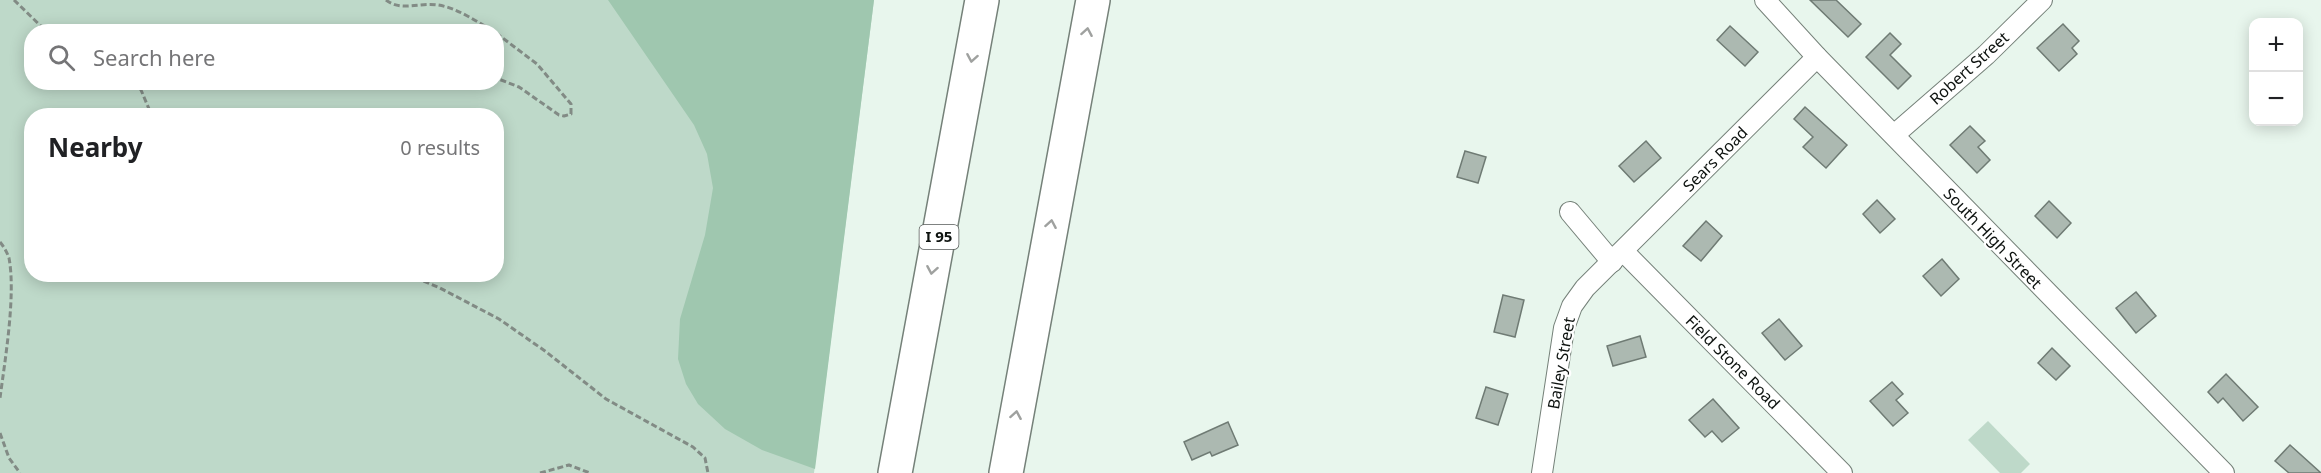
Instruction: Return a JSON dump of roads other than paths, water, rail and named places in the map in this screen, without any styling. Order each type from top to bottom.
[{"type":"highway","name":"I 95","points":[[895,473],[982,0]]},
{"type":"highway","points":[[1006,473],[1093,0]]},
{"type":"street","name":"South High Street","points":[[1765,0],[1817,57],[2224,473]]},
{"type":"street","name":"Robert Street","points":[[1894,135],[1986,55],[2042,0]]},
{"type":"street","name":"Sears Road","points":[[1618,256],[1817,57]]},
{"type":"street","points":[[1570,212],[1618,256]]},
{"type":"street","name":"Bailey Street","points":[[1542,473],[1564,328],[1572,306],[1586,288],[1618,256]]},
{"type":"street","name":"Field Stone Road","points":[[1618,256],[1842,473]]}]
